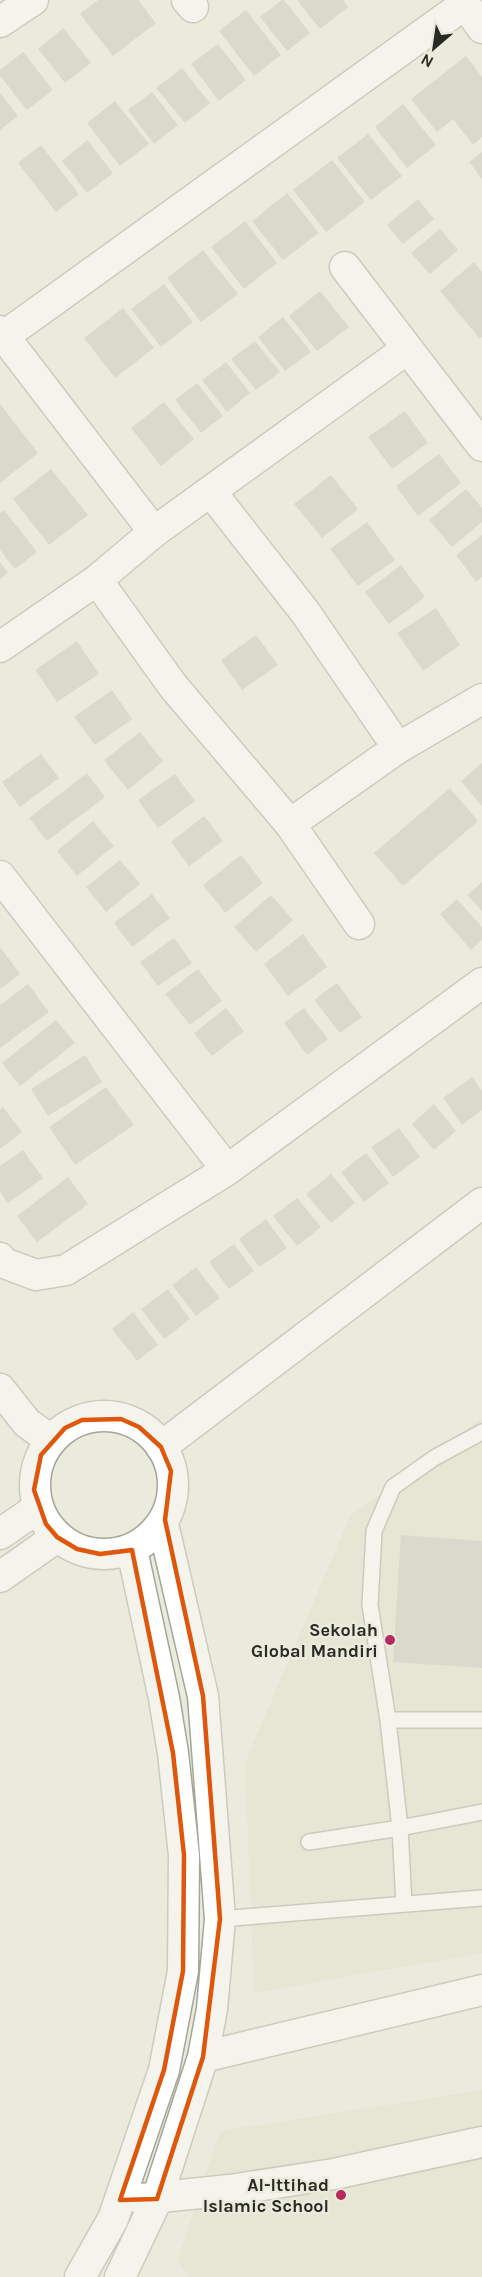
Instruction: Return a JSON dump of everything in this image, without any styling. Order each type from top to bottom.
[{"type":"street","points":[[0,22],[33,0]]},
{"type":"street","points":[[154,532],[1,335],[463,2],[482,28]]},
{"type":"street","points":[[345,267],[482,446]]},
{"type":"street","points":[[0,647],[97,580],[154,532],[407,349]]},
{"type":"street","points":[[211,492],[305,612],[398,748]]},
{"type":"street","points":[[97,580],[172,686],[290,824],[359,924]]},
{"type":"street","points":[[290,824],[398,748],[482,699]]},
{"type":"street","points":[[0,876],[227,1170]]},
{"type":"street","points":[[0,1258],[3,1263],[36,1275],[66,1270],[227,1170],[482,983]]},
{"type":"street","points":[[161,1447],[482,1203]]},
{"type":"street","points":[[0,1389],[27,1423],[51,1440]]},
{"type":"street","points":[[102,1417],[121,1419],[139,1427],[161,1447],[171,1471],[170,1504],[163,1524],[132,1550],[100,1554],[77,1550],[57,1536],[46,1524],[38,1508],[34,1490],[35,1473],[41,1455],[51,1440],[65,1428],[82,1420],[102,1417]]},
{"type":"street","points":[[0,1534],[38,1508]]},
{"type":"street","points":[[120,2277],[157,2199],[203,2057],[212,2009],[220,1918],[203,1696],[163,1524]]},
{"type":"street","points":[[0,1577],[57,1536]]},
{"type":"street","points":[[80,2277],[113,2219],[164,2070],[183,1971],[184,1855],[173,1753],[164,1698],[132,1550]]},
{"type":"street","points":[[203,2057],[482,1989]]},
{"type":"street","points":[[120,2200],[157,2199],[334,2174],[482,2142]]},
{"type":"lane","points":[[404,1904],[400,1828],[388,1720],[370,1605],[374,1530],[393,1487],[434,1458],[482,1432]]},
{"type":"lane","points":[[388,1720],[482,1720]]},
{"type":"lane","points":[[309,1842],[482,1812]]},
{"type":"lane","points":[[220,1918],[482,1898]]},
{"type":"highlighted area","points":[[121,1419],[139,1427],[161,1447],[171,1471],[165,1520],[203,1696],[220,1919],[203,2057],[157,2199],[120,2200],[164,2070],[183,1971],[184,1855],[173,1753],[132,1550],[100,1554],[77,1549],[57,1537],[46,1524],[34,1490],[41,1455],[65,1428],[82,1420]]},
{"type":"shaded area","name":"Sekolah Global Mandiri","points":[[482,1418],[482,1953],[254,1993],[245,1763],[350,1516]]},
{"type":"shaded area","name":"Al-Ittihad Islamic School","points":[[482,2090],[482,2277],[189,2277],[178,2260],[220,2131]]},
{"type":"building","points":[[98,0],[138,0],[156,23],[113,56],[80,14]]},
{"type":"building","points":[[282,0],[310,33],[287,51],[260,17]]},
{"type":"building","points":[[297,0],[343,0],[348,7],[320,29]]},
{"type":"building","points":[[246,10],[281,55],[254,76],[219,31]]},
{"type":"building","points":[[63,28],[91,63],[65,83],[38,49]]},
{"type":"building","points":[[218,44],[246,80],[219,101],[191,64]]},
{"type":"building","points":[[23,52],[53,90],[27,110],[0,76],[0,70]]},
{"type":"building","points":[[466,56],[482,77],[482,137],[473,145],[453,119],[437,132],[411,99]]},
{"type":"building","points":[[182,68],[210,103],[185,123],[156,88]]},
{"type":"building","points":[[152,92],[178,125],[154,144],[128,110]]},
{"type":"building","points":[[0,93],[18,116],[0,130]]},
{"type":"building","points":[[115,101],[149,144],[120,166],[87,123]]},
{"type":"building","points":[[403,104],[436,145],[407,168],[375,127]]},
{"type":"building","points":[[368,134],[402,176],[371,200],[337,158]]},
{"type":"building","points":[[87,140],[113,173],[87,193],[62,161]]},
{"type":"building","points":[[41,145],[79,194],[56,212],[18,163]]},
{"type":"building","points":[[482,152],[482,179],[469,162]]},
{"type":"building","points":[[332,160],[365,202],[326,232],[293,190]]},
{"type":"building","points":[[287,193],[319,233],[283,260],[252,221]]},
{"type":"building","points":[[418,199],[434,219],[403,244],[387,225]]},
{"type":"building","points":[[245,221],[277,263],[244,289],[211,247]]},
{"type":"building","points":[[440,229],[458,250],[430,274],[411,253]]},
{"type":"building","points":[[203,250],[238,294],[201,322],[167,278]]},
{"type":"building","points":[[474,262],[482,272],[482,337],[480,339],[440,291]]},
{"type":"building","points":[[164,284],[193,322],[161,347],[131,309]]},
{"type":"building","points":[[320,291],[349,327],[317,351],[289,316]]},
{"type":"building","points":[[123,308],[154,348],[115,378],[84,338]]},
{"type":"building","points":[[283,317],[311,352],[285,371],[258,337]]},
{"type":"building","points":[[255,341],[280,372],[256,390],[231,359]]},
{"type":"building","points":[[226,362],[250,393],[227,412],[202,380]]},
{"type":"building","points":[[197,383],[223,416],[201,433],[175,400]]},
{"type":"building","points":[[164,402],[194,439],[161,466],[131,428]]},
{"type":"building","points":[[0,404],[38,453],[0,483]]},
{"type":"building","points":[[405,411],[428,443],[392,469],[368,437]]},
{"type":"building","points":[[439,454],[461,483],[418,516],[396,486]]},
{"type":"building","points":[[51,469],[88,515],[49,545],[13,499]]},
{"type":"building","points":[[331,475],[358,509],[322,538],[294,504]]},
{"type":"building","points":[[466,489],[482,508],[482,522],[452,547],[429,520]]},
{"type":"building","points":[[4,510],[37,552],[15,569],[0,550],[0,513]]},
{"type":"building","points":[[367,522],[395,560],[358,586],[330,549]]},
{"type":"building","points":[[482,535],[482,577],[476,582],[456,555]]},
{"type":"building","points":[[0,562],[8,573],[0,579]]},
{"type":"building","points":[[401,565],[425,597],[389,624],[365,592]]},
{"type":"building","points":[[436,608],[460,645],[423,671],[397,633]]},
{"type":"building","points":[[256,635],[278,665],[242,690],[221,660]]},
{"type":"building","points":[[77,641],[99,674],[57,702],[35,670]]},
{"type":"building","points":[[112,690],[132,719],[95,745],[74,717]]},
{"type":"building","points":[[140,732],[163,761],[128,790],[104,760]]},
{"type":"building","points":[[41,754],[59,778],[20,807],[2,782]]},
{"type":"building","points":[[482,763],[482,806],[461,781]]},
{"type":"building","points":[[87,773],[105,797],[47,841],[29,818]]},
{"type":"building","points":[[175,774],[195,801],[158,828],[138,800]]},
{"type":"building","points":[[450,788],[478,821],[403,886],[374,853]]},
{"type":"building","points":[[204,816],[223,841],[189,866],[171,842]]},
{"type":"building","points":[[93,821],[114,846],[77,876],[57,851]]},
{"type":"building","points":[[241,855],[263,883],[225,913],[203,885]]},
{"type":"building","points":[[120,860],[140,884],[106,912],[86,887]]},
{"type":"building","points":[[482,882],[482,911],[467,895]]},
{"type":"building","points":[[152,894],[170,918],[132,947],[114,923]]},
{"type":"building","points":[[271,895],[293,920],[256,952],[234,927]]},
{"type":"building","points":[[457,899],[482,927],[482,940],[471,950],[440,914]]},
{"type":"building","points":[[303,934],[327,967],[288,996],[264,964]]},
{"type":"building","points":[[174,938],[192,963],[158,986],[140,962]]},
{"type":"building","points":[[0,947],[20,974],[0,989]]},
{"type":"building","points":[[198,969],[222,1001],[190,1025],[165,994]]},
{"type":"building","points":[[337,983],[362,1017],[340,1033],[314,1000]]},
{"type":"building","points":[[28,984],[49,1012],[0,1048],[0,1005]]},
{"type":"building","points":[[226,1008],[244,1031],[212,1056],[194,1033]]},
{"type":"building","points":[[304,1008],[328,1039],[307,1055],[284,1023]]},
{"type":"building","points":[[56,1020],[75,1043],[20,1086],[2,1063]]},
{"type":"building","points":[[85,1055],[102,1082],[48,1116],[31,1089]]},
{"type":"building","points":[[472,1077],[482,1091],[482,1110],[462,1125],[443,1098]]},
{"type":"building","points":[[106,1087],[134,1125],[75,1165],[49,1127]]},
{"type":"building","points":[[434,1104],[456,1131],[434,1150],[412,1124]]},
{"type":"building","points":[[3,1107],[22,1132],[0,1149],[0,1110]]},
{"type":"building","points":[[399,1128],[420,1157],[393,1177],[371,1147]]},
{"type":"building","points":[[23,1150],[43,1178],[8,1203],[0,1192],[0,1166]]},
{"type":"building","points":[[366,1153],[389,1183],[364,1202],[341,1172]]},
{"type":"building","points":[[331,1174],[355,1203],[331,1223],[306,1194]]},
{"type":"building","points":[[68,1177],[88,1204],[37,1242],[17,1216]]},
{"type":"building","points":[[297,1198],[321,1227],[297,1246],[273,1216]]},
{"type":"building","points":[[266,1219],[287,1248],[259,1267],[239,1239]]},
{"type":"building","points":[[234,1244],[254,1271],[229,1289],[209,1262]]},
{"type":"building","points":[[196,1267],[220,1298],[196,1316],[172,1285]]},
{"type":"building","points":[[168,1289],[190,1319],[164,1339],[141,1309]]},
{"type":"building","points":[[133,1312],[158,1345],[137,1361],[112,1329]]},
{"type":"building","points":[[401,1535],[482,1541],[482,1668],[393,1662]]},
{"type":"place","name":"Sekolah Global Mandiri","points":[[390,1640]]},
{"type":"place","name":"Al-Ittihad Islamic School","points":[[341,2195]]}]
